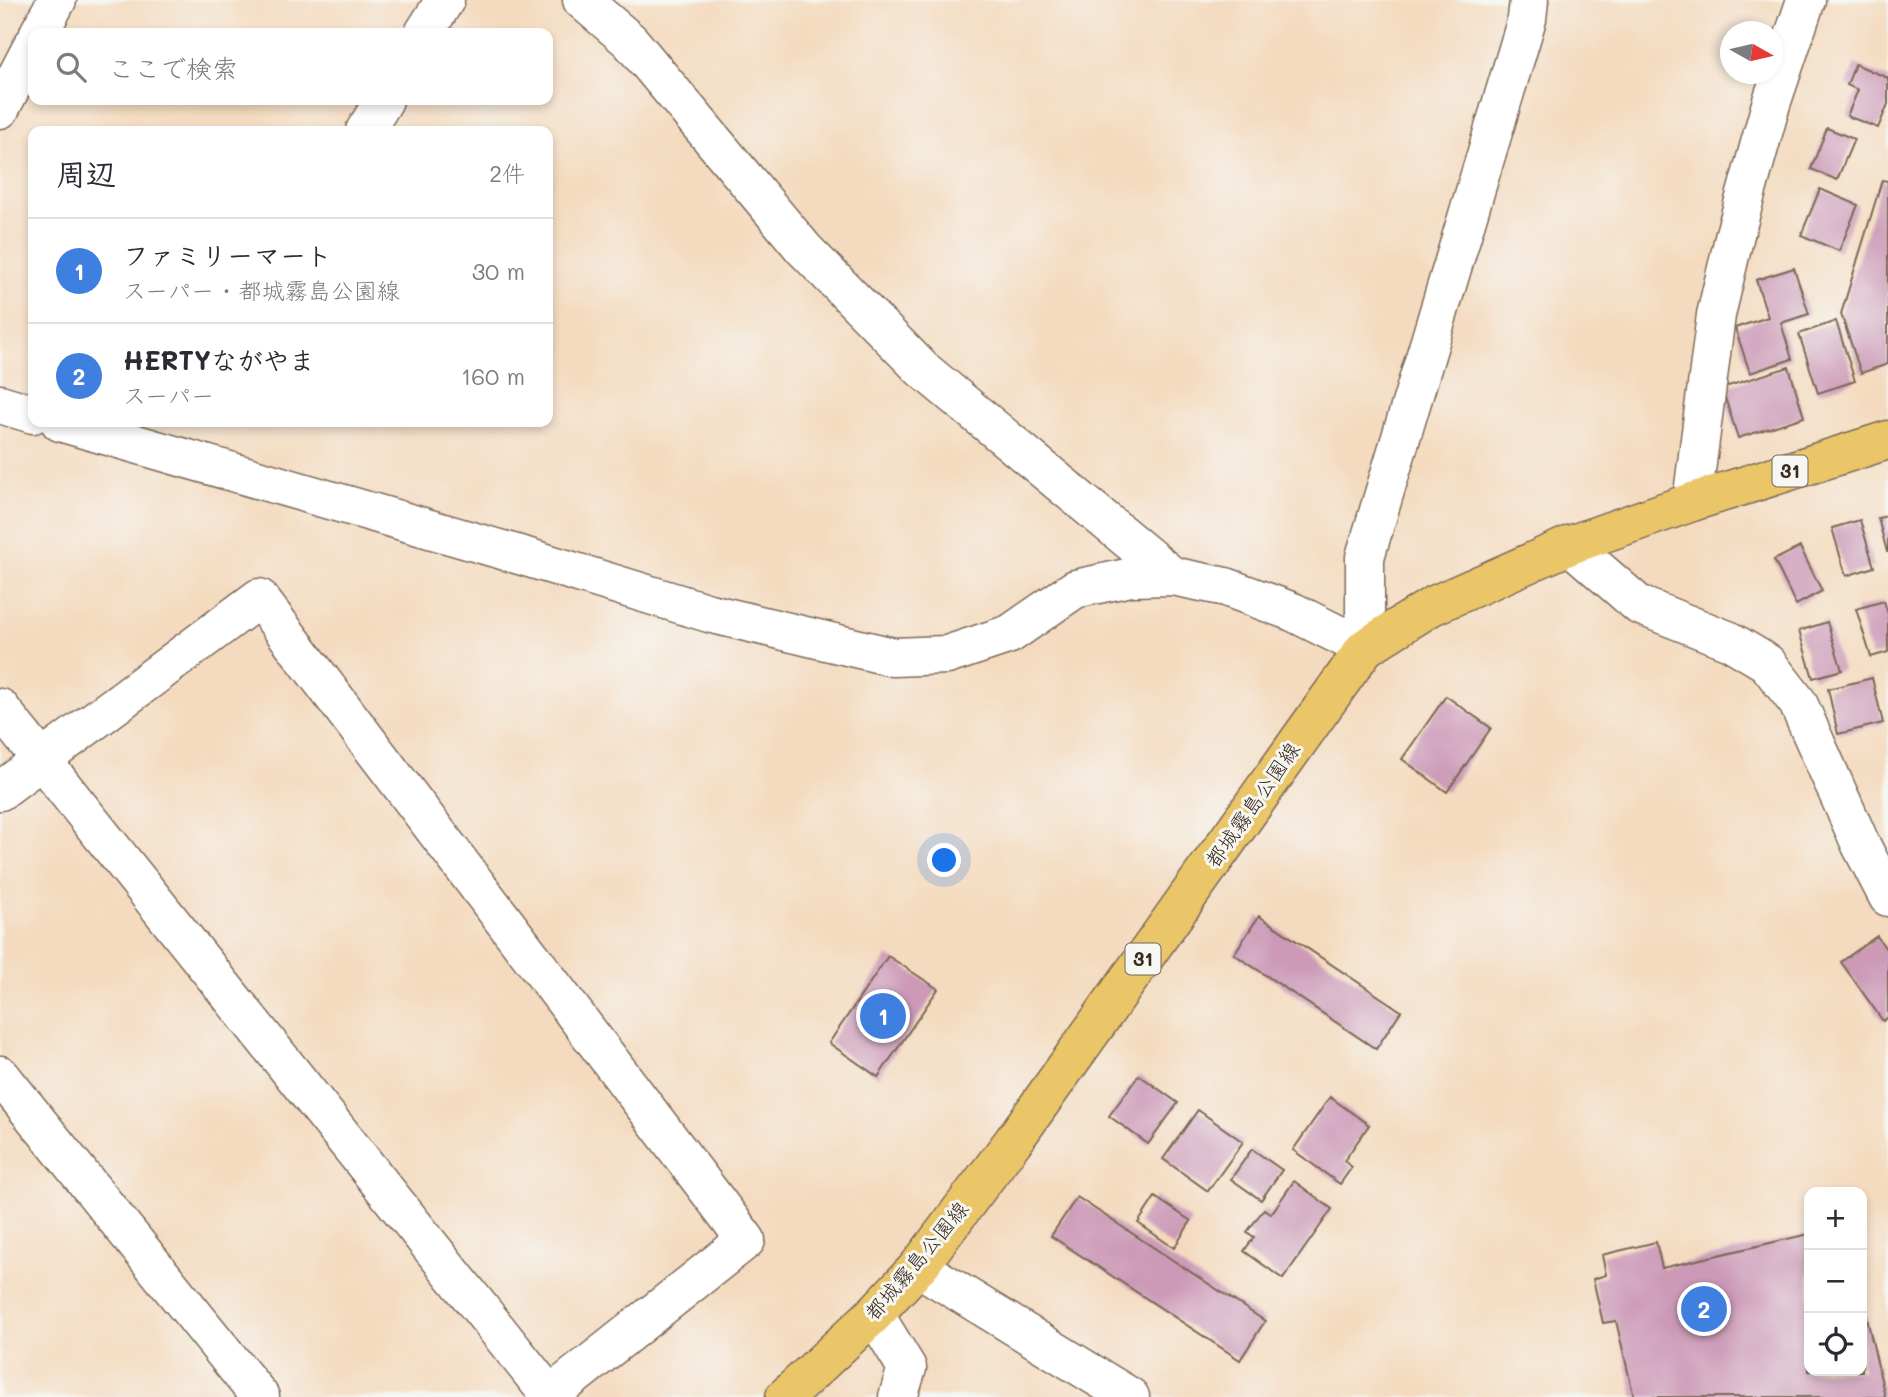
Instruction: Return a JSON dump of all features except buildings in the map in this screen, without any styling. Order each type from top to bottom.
[{"type":"main road","name":"都城霧島公園線","points":[[785,1397],[874,1314],[918,1267],[1014,1140],[1365,648],[1432,606],[1570,545],[1692,502],[1888,440]]},
{"type":"street","points":[[43,28],[57,0]]},
{"type":"street","points":[[427,28],[445,0]]},
{"type":"street","points":[[582,0],[630,41],[804,249],[921,368],[1172,576]]},
{"type":"street","points":[[77,427],[523,556],[709,613],[893,657],[947,655],[1010,634],[1074,589],[1131,577],[1172,576],[1226,587],[1293,612],[1365,648],[1365,557],[1527,19],[1530,0]]},
{"type":"street","points":[[1692,502],[1716,315],[1771,104],[1806,0]]},
{"type":"street","points":[[0,109],[28,55]]},
{"type":"street","points":[[368,126],[381,105]]},
{"type":"street","points":[[0,404],[28,412]]},
{"type":"street","points":[[1570,545],[1639,605],[1730,641],[1767,663],[1798,703],[1861,845],[1888,897]]},
{"type":"street","points":[[0,708],[40,760],[550,1396],[746,1240],[259,598],[40,760],[0,791]]},
{"type":"street","points":[[0,1075],[260,1397]]},
{"type":"street","points":[[918,1267],[1130,1397]]},
{"type":"street","points":[[874,1314],[906,1368],[898,1397]]},
{"type":"place","name":"ファミリーマート","points":[[883,1016]]},
{"type":"place","name":"HERTYながやま","points":[[1704,1309]]}]
